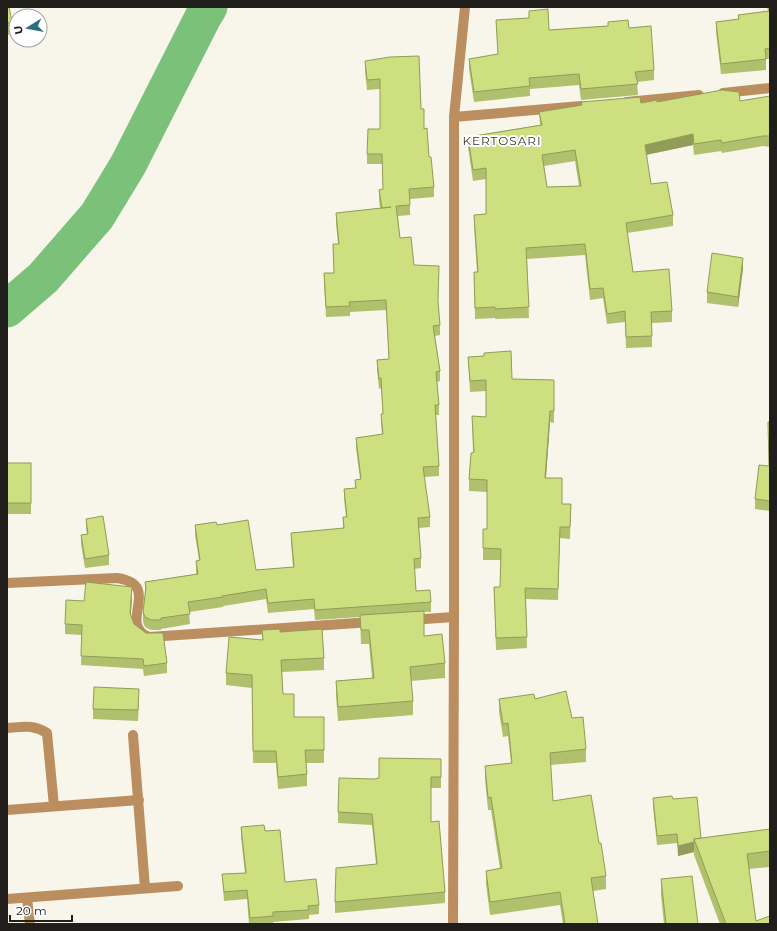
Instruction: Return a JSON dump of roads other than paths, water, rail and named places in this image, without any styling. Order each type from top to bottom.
[{"type":"street","points":[[452,924],[454,616],[454,117],[465,7]]},
{"type":"street","points":[[620,103],[770,88]]},
{"type":"street","points":[[454,117],[588,106]]},
{"type":"street","points":[[7,583],[117,578],[128,580],[136,585],[139,592],[136,621],[139,630],[142,634],[149,637],[383,622]]},
{"type":"street","points":[[398,620],[454,616]]},
{"type":"street","points":[[7,728],[32,727],[38,728],[47,733],[54,806]]},
{"type":"street","points":[[133,735],[145,888]]},
{"type":"street","points":[[7,810],[139,800]]},
{"type":"street","points":[[7,899],[178,886]]},
{"type":"street","points":[[27,898],[30,924]]},
{"type":"waterway","points":[[7,309],[43,278],[97,216],[128,165],[209,7]]},
{"type":"district","name":"KERTOSARI","points":[[502,141]]}]
